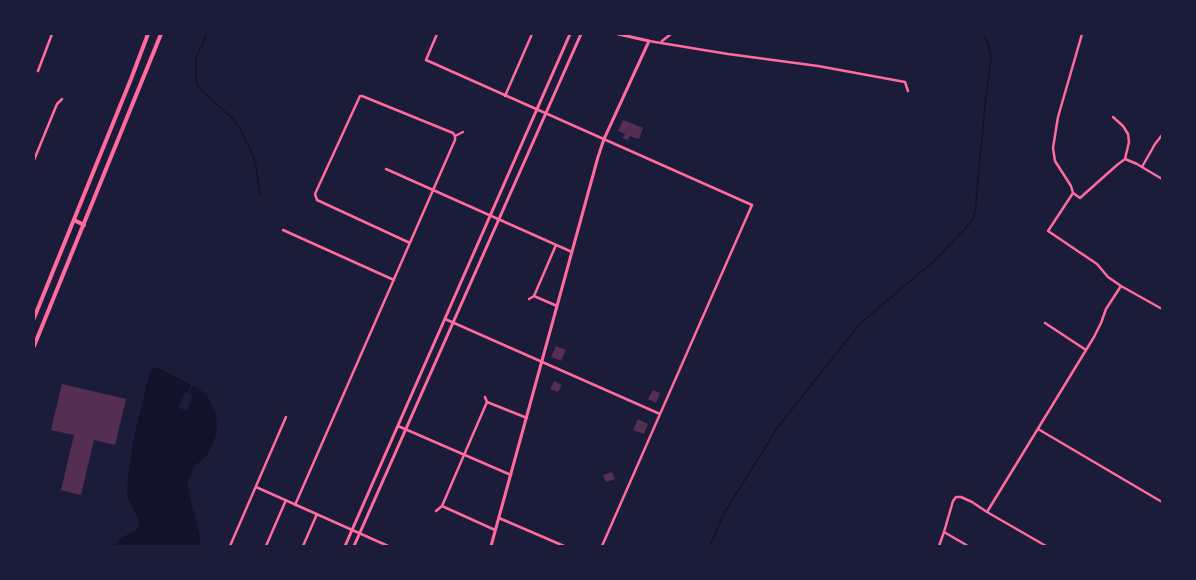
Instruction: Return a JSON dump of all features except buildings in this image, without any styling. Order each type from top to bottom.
[{"type":"main road","points":[[34,318],[148,34]]},
{"type":"main road","points":[[34,346],[161,34]]},
{"type":"main road","points":[[74,220],[84,225]]},
{"type":"street","points":[[38,71],[52,34]]},
{"type":"street","points":[[437,34],[426,60],[752,205],[602,546]]},
{"type":"street","points":[[504,96],[532,34]]},
{"type":"street","points":[[345,546],[570,34]]},
{"type":"street","points":[[354,546],[581,34]]},
{"type":"street","points":[[618,34],[649,41],[728,54],[818,66],[905,82],[908,91]]},
{"type":"street","points":[[662,42],[671,34]]},
{"type":"street","points":[[1082,34],[1058,117],[1053,148],[1055,161],[1071,186],[1073,194],[1080,198],[1117,165],[1125,160],[1129,142],[1128,134],[1123,126],[1113,117]]},
{"type":"street","points":[[491,546],[604,139],[649,41]]},
{"type":"street","points":[[410,243],[317,200],[315,194],[360,96],[452,133],[455,136]]},
{"type":"street","points":[[34,160],[57,104],[62,99]]},
{"type":"street","points":[[455,136],[463,132]]},
{"type":"street","points":[[1142,167],[1162,135]]},
{"type":"street","points":[[295,505],[455,140],[455,136]]},
{"type":"street","points":[[1125,160],[1142,167],[1162,179]]},
{"type":"street","points":[[386,169],[572,252]]},
{"type":"street","points":[[1073,194],[1048,231],[1097,264],[1108,277],[1121,286],[1162,309]]},
{"type":"street","points":[[283,230],[394,280]]},
{"type":"street","points":[[534,296],[556,245]]},
{"type":"street","points":[[987,512],[1086,350],[1101,323],[1106,309],[1121,286]]},
{"type":"street","points":[[529,298],[534,296],[558,306]]},
{"type":"street","points":[[445,319],[661,414]]},
{"type":"street","points":[[1045,323],[1086,350]]},
{"type":"street","points":[[436,511],[442,506],[487,402],[485,397]]},
{"type":"street","points":[[487,402],[527,418]]},
{"type":"street","points":[[230,546],[286,417]]},
{"type":"street","points":[[398,426],[511,475]]},
{"type":"street","points":[[1038,429],[1162,502]]},
{"type":"street","points":[[256,487],[388,546]]},
{"type":"street","points":[[939,546],[953,501],[956,497],[961,497],[1046,546]]},
{"type":"street","points":[[266,546],[286,500]]},
{"type":"street","points":[[442,506],[495,530]]},
{"type":"street","points":[[303,546],[317,514]]},
{"type":"street","points":[[499,518],[564,546]]},
{"type":"street","points":[[944,532],[968,546]]},
{"type":"shaded area","points":[[154,368],[158,368],[198,388],[207,396],[216,415],[217,431],[214,441],[207,455],[195,466],[188,480],[188,490],[201,546],[114,546],[122,537],[136,531],[139,525],[138,518],[127,496],[128,478],[133,442],[150,371]]},
{"type":"pier","points":[[191,384],[193,385],[190,394],[193,395],[187,411],[179,408],[184,392],[188,393]]},
{"type":"waterway","points":[[207,34],[196,58],[197,85],[231,117],[240,128],[256,166],[260,195]]},
{"type":"waterway","points":[[710,546],[723,515],[778,427],[854,331],[863,321],[935,260],[972,221],[975,212],[991,57],[984,34]]}]
